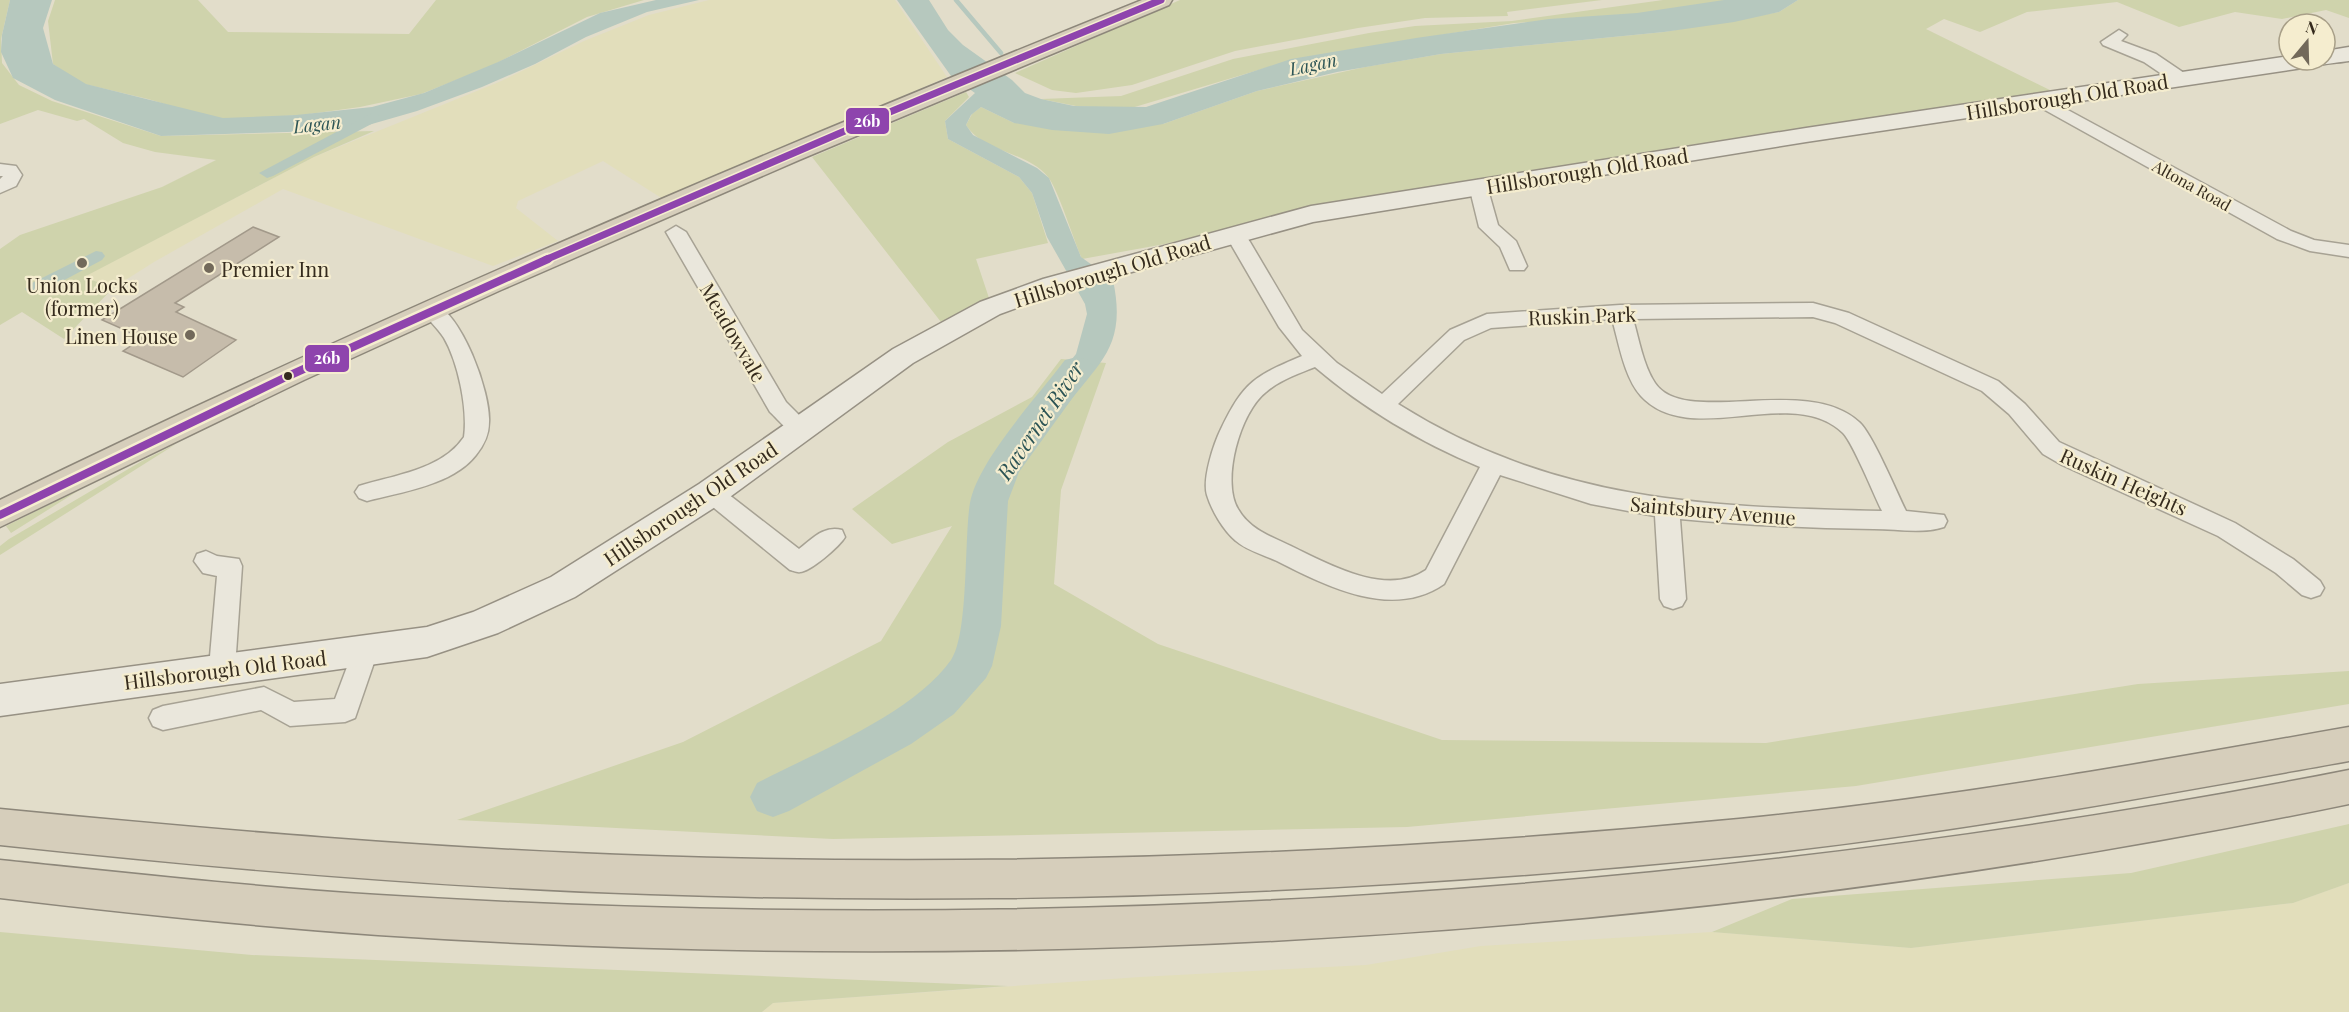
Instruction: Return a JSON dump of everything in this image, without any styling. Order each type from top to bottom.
[{"type":"highway","points":[[0,515],[229,401],[431,309],[1026,54],[1161,0]]},
{"type":"highway","points":[[12,829],[228,850],[527,870],[834,878],[1062,877],[1299,871],[1523,856],[1743,837],[1976,806],[2349,744]]},
{"type":"highway","points":[[2,879],[185,899],[433,918],[629,926],[842,929],[1170,924],[1462,907],[1724,884],[1937,856],[2251,808],[2349,787]]},
{"type":"street","points":[[2109,42],[2150,58],[2181,79]]},
{"type":"street","name":"Hillsborough Old Road","points":[[0,700],[222,668],[427,642],[521,608],[563,587],[711,493],[800,427],[903,356],[952,327],[990,308],[1053,285],[1122,265],[1311,214],[1478,186],[2277,65]]},
{"type":"street","name":"Altona Road","points":[[2042,101],[2283,235],[2321,248],[2349,251]]},
{"type":"street","points":[[0,170],[9,170],[13,175],[9,182],[0,187]]},
{"type":"street","points":[[1478,186],[1489,227],[1509,245],[1517,266]]},
{"type":"street","name":"Meadowvale","points":[[676,232],[778,407],[800,427]]},
{"type":"street","name":"Saintsbury Avenue","points":[[1235,234],[1293,333],[1317,358],[1435,438],[1493,465],[1585,496],[1667,511],[1750,518],[1935,521]]},
{"type":"street","points":[[367,492],[442,470],[470,449],[479,423],[462,349],[447,325],[431,309]]},
{"type":"street","name":"Ruskin Park","points":[[1384,405],[1457,335],[1487,321],[1620,312],[1813,310]]},
{"type":"street","name":"Ruskin Heights","points":[[1813,310],[1842,318],[1990,386],[2017,409],[2050,448],[2232,531],[2293,571],[2311,588]]},
{"type":"street","points":[[1620,312],[1647,388],[1663,403],[1686,409],[1808,407],[1840,419],[1853,429],[1899,520]]},
{"type":"street","points":[[1317,358],[1274,376],[1256,388],[1243,406],[1224,445],[1218,492],[1228,515],[1245,535],[1335,579],[1368,588],[1422,586],[1435,577],[1493,465]]},
{"type":"street","points":[[711,493],[799,563],[833,537]]},
{"type":"street","points":[[1667,511],[1673,599]]},
{"type":"street","points":[[222,668],[226,560]]},
{"type":"street","points":[[163,718],[264,699],[290,714],[345,710],[365,651]]},
{"type":"shaded area","points":[[709,0],[895,0],[947,77],[663,199],[603,161],[518,201],[516,208],[558,241],[493,266],[283,189],[154,262],[113,288],[83,277],[314,157],[499,82],[584,41],[649,15]]},
{"type":"shaded area","points":[[2349,883],[2349,1012],[762,1012],[773,1003],[1140,977],[1366,965],[1481,946],[1712,932],[1911,948],[2293,903]]},
{"type":"green space","points":[[0,0],[10,0],[1,39],[2,63],[19,85],[52,101],[161,136],[374,131],[314,157],[84,277],[113,288],[64,339],[22,312],[0,325],[0,249],[20,235],[162,187],[216,160],[155,152],[123,143],[84,119],[77,121],[38,110],[0,124]]},
{"type":"green space","points":[[55,0],[198,0],[228,32],[409,34],[436,0],[644,0],[587,17],[489,67],[421,94],[360,107],[302,115],[218,120],[148,99],[80,83],[53,64],[48,21]]},
{"type":"green space","points":[[1180,0],[1602,0],[1507,12],[1508,16],[1425,18],[1358,28],[1235,51],[1132,85],[1076,93],[1052,90],[1015,73]]},
{"type":"green space","points":[[1663,0],[1728,0],[1629,16],[1514,23],[1295,59],[1128,109],[1076,106],[1041,99],[1121,96],[1233,59],[1369,33],[1415,26],[1512,21]]},
{"type":"green space","points":[[1798,0],[2349,0],[2349,18],[2326,10],[2277,12],[2277,18],[2235,12],[2179,27],[2117,2],[2027,12],[1980,32],[1944,19],[1926,29],[2058,94],[1289,213],[1165,244],[1082,259],[1061,203],[1048,177],[1029,162],[983,141],[966,125],[972,114],[981,107],[1014,123],[1163,124],[1257,91],[1365,67],[1441,54],[1664,32],[1779,12]]},
{"type":"green space","points":[[966,92],[969,97],[945,121],[948,139],[1019,177],[1032,193],[1048,243],[976,259],[989,298],[941,322],[812,157]]},
{"type":"green space","points":[[1061,359],[1106,363],[1061,490],[1054,584],[1158,644],[1442,740],[1766,743],[2138,684],[2349,671],[2349,704],[1856,786],[1407,827],[833,839],[457,820],[683,742],[881,641],[952,526],[892,544],[852,509],[948,442],[1032,397]]},
{"type":"green space","points":[[176,444],[0,555],[0,546],[9,539],[142,461]]},
{"type":"green space","points":[[81,489],[11,533],[6,526]]},
{"type":"green space","points":[[2349,824],[2349,883],[2293,903],[1911,948],[1712,932],[1792,899],[2131,873]]},
{"type":"green space","points":[[0,932],[252,955],[1008,986],[773,1003],[762,1012],[0,1012]]},
{"type":"water","points":[[10,0],[52,0],[43,28],[53,64],[86,84],[223,118],[296,115],[372,107],[424,93],[498,62],[600,13],[656,0],[699,0],[647,12],[586,37],[535,64],[482,87],[417,111],[351,130],[161,136],[55,100],[13,78],[1,52],[2,35]]},
{"type":"water","name":"Lagan","points":[[897,0],[929,0],[948,30],[963,45],[1012,80],[1025,93],[1074,106],[1146,107],[1291,59],[1416,38],[1549,19],[1637,13],[1724,0],[1798,0],[1779,12],[1734,22],[1664,32],[1441,54],[1337,72],[1257,91],[1163,124],[1109,134],[1052,130],[1014,123],[981,107],[971,115],[966,125],[973,135],[1037,168],[1049,178],[1081,257],[1113,280],[1117,304],[1112,340],[1097,368],[1060,415],[1035,405],[1076,354],[1087,314],[1085,304],[1047,237],[1032,193],[1019,177],[948,139],[945,121],[975,93],[951,76]]},
{"type":"building","name":"Premier Inn","points":[[253,227],[279,237],[175,303],[184,307],[176,312],[236,340],[183,377],[123,351],[143,338],[102,320]]},
{"type":"waterway","points":[[956,0],[1001,53]]},
{"type":"waterway","points":[[267,173],[374,117]]},
{"type":"waterway","points":[[34,289],[96,256]]},
{"type":"waterway","name":"Ravernet River","points":[[773,797],[896,731],[939,701],[971,666],[981,626],[989,501],[1003,468],[1077,368]]},
{"type":"transit line","name":"26b","points":[[0,515],[286,377],[576,246],[868,121],[1161,0]]},
{"type":"place","name":"Union Locks (former)","points":[[82,263]]},
{"type":"place","name":"Premier Inn","points":[[209,268]]},
{"type":"place","name":"Linen House","points":[[190,335]]}]
